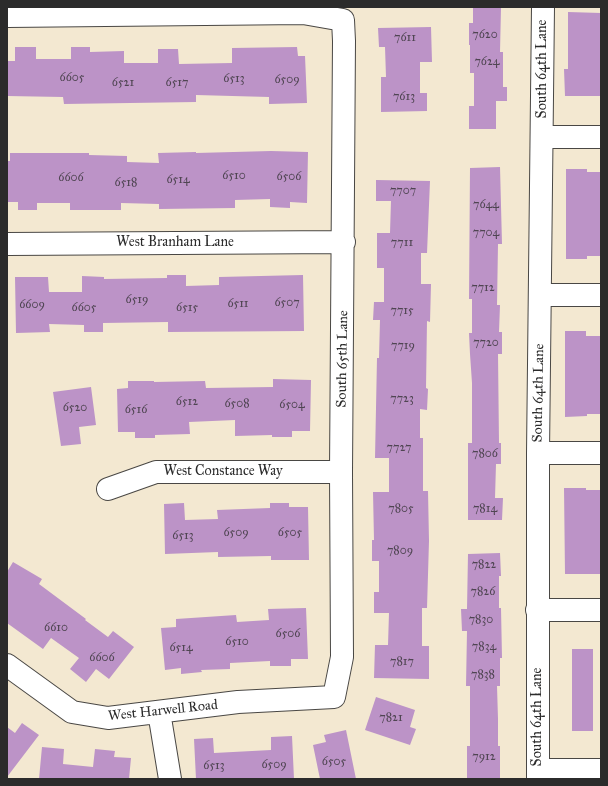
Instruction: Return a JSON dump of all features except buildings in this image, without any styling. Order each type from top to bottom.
[{"type":"street","name":"South 64th Lane","points":[[538,775],[538,453],[543,7]]},
{"type":"street","name":"South 65th Lane","points":[[7,16],[303,13],[343,20],[344,242],[341,472],[342,658],[334,697]]},
{"type":"street","points":[[542,137],[601,137]]},
{"type":"street","name":"West Branham Lane","points":[[7,244],[344,242]]},
{"type":"street","points":[[540,295],[601,294]]},
{"type":"street","points":[[538,453],[601,453]]},
{"type":"street","name":"West Constance Way","points":[[108,489],[156,472],[341,472]]},
{"type":"street","points":[[538,610],[601,610]]},
{"type":"street","name":"West Harwell Road","points":[[7,665],[72,712],[108,718],[238,702],[334,697]]},
{"type":"street","points":[[159,712],[170,779]]},
{"type":"street","points":[[538,775],[601,770]]}]
